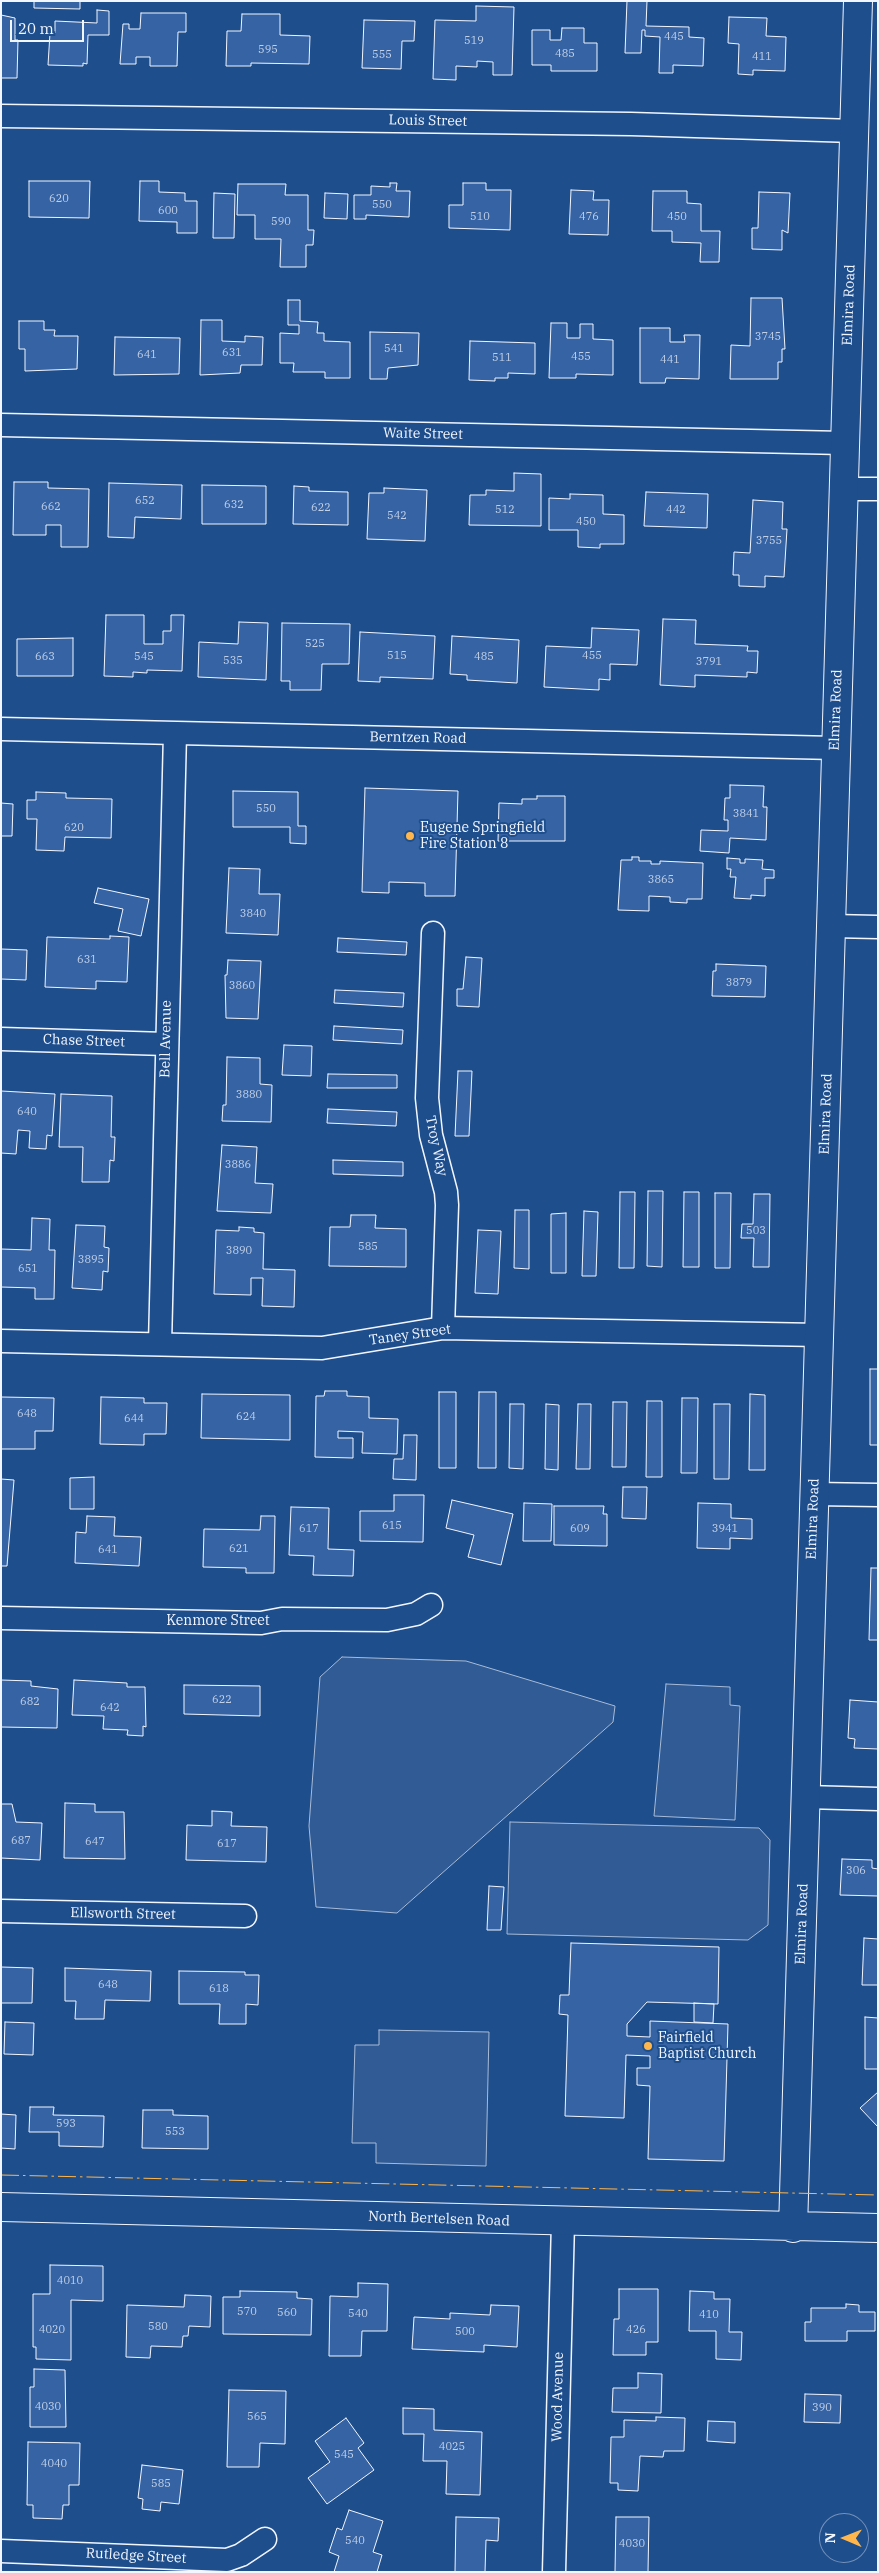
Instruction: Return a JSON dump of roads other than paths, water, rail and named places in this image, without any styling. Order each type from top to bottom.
[{"type":"street","name":"Elmira Road","points":[[793,2228],[858,1]]},
{"type":"street","name":"Louis Street","points":[[1,116],[631,124],[854,131]]},
{"type":"street","name":"Waite Street","points":[[1,425],[844,443]]},
{"type":"street","points":[[843,489],[878,490]]},
{"type":"street","name":"Berntzen Road","points":[[1,729],[835,748]]},
{"type":"street","name":"Bell Avenue","points":[[160,1344],[174,733]]},
{"type":"street","points":[[831,926],[878,927]]},
{"type":"street","name":"Troy Way","points":[[433,933],[427,1098],[431,1135],[446,1192],[447,1205],[443,1328]]},
{"type":"street","name":"Chase Street","points":[[1,1039],[166,1044]]},
{"type":"street","name":"Taney Street","points":[[1,1341],[322,1348],[443,1328],[819,1335]]},
{"type":"street","points":[[814,1494],[878,1495]]},
{"type":"street","name":"Kenmore Street","points":[[1,1618],[261,1623],[282,1619],[387,1620],[416,1614],[431,1605]]},
{"type":"street","points":[[806,1797],[878,1799]]},
{"type":"street","name":"Ellsworth Street","points":[[1,1911],[245,1916]]},
{"type":"street","name":"North Bertelsen Road","points":[[1,2207],[793,2228],[878,2228]]},
{"type":"street","name":"Wood Avenue","points":[[554,2572],[563,2222]]},
{"type":"street","name":"Rutledge Street","points":[[1,2551],[227,2560],[241,2555],[265,2539]]},
{"type":"place","name":"Eugene Springfield Fire Station 8","points":[[410,836]]},
{"type":"place","name":"Fairfield Baptist Church","points":[[648,2046]]}]
